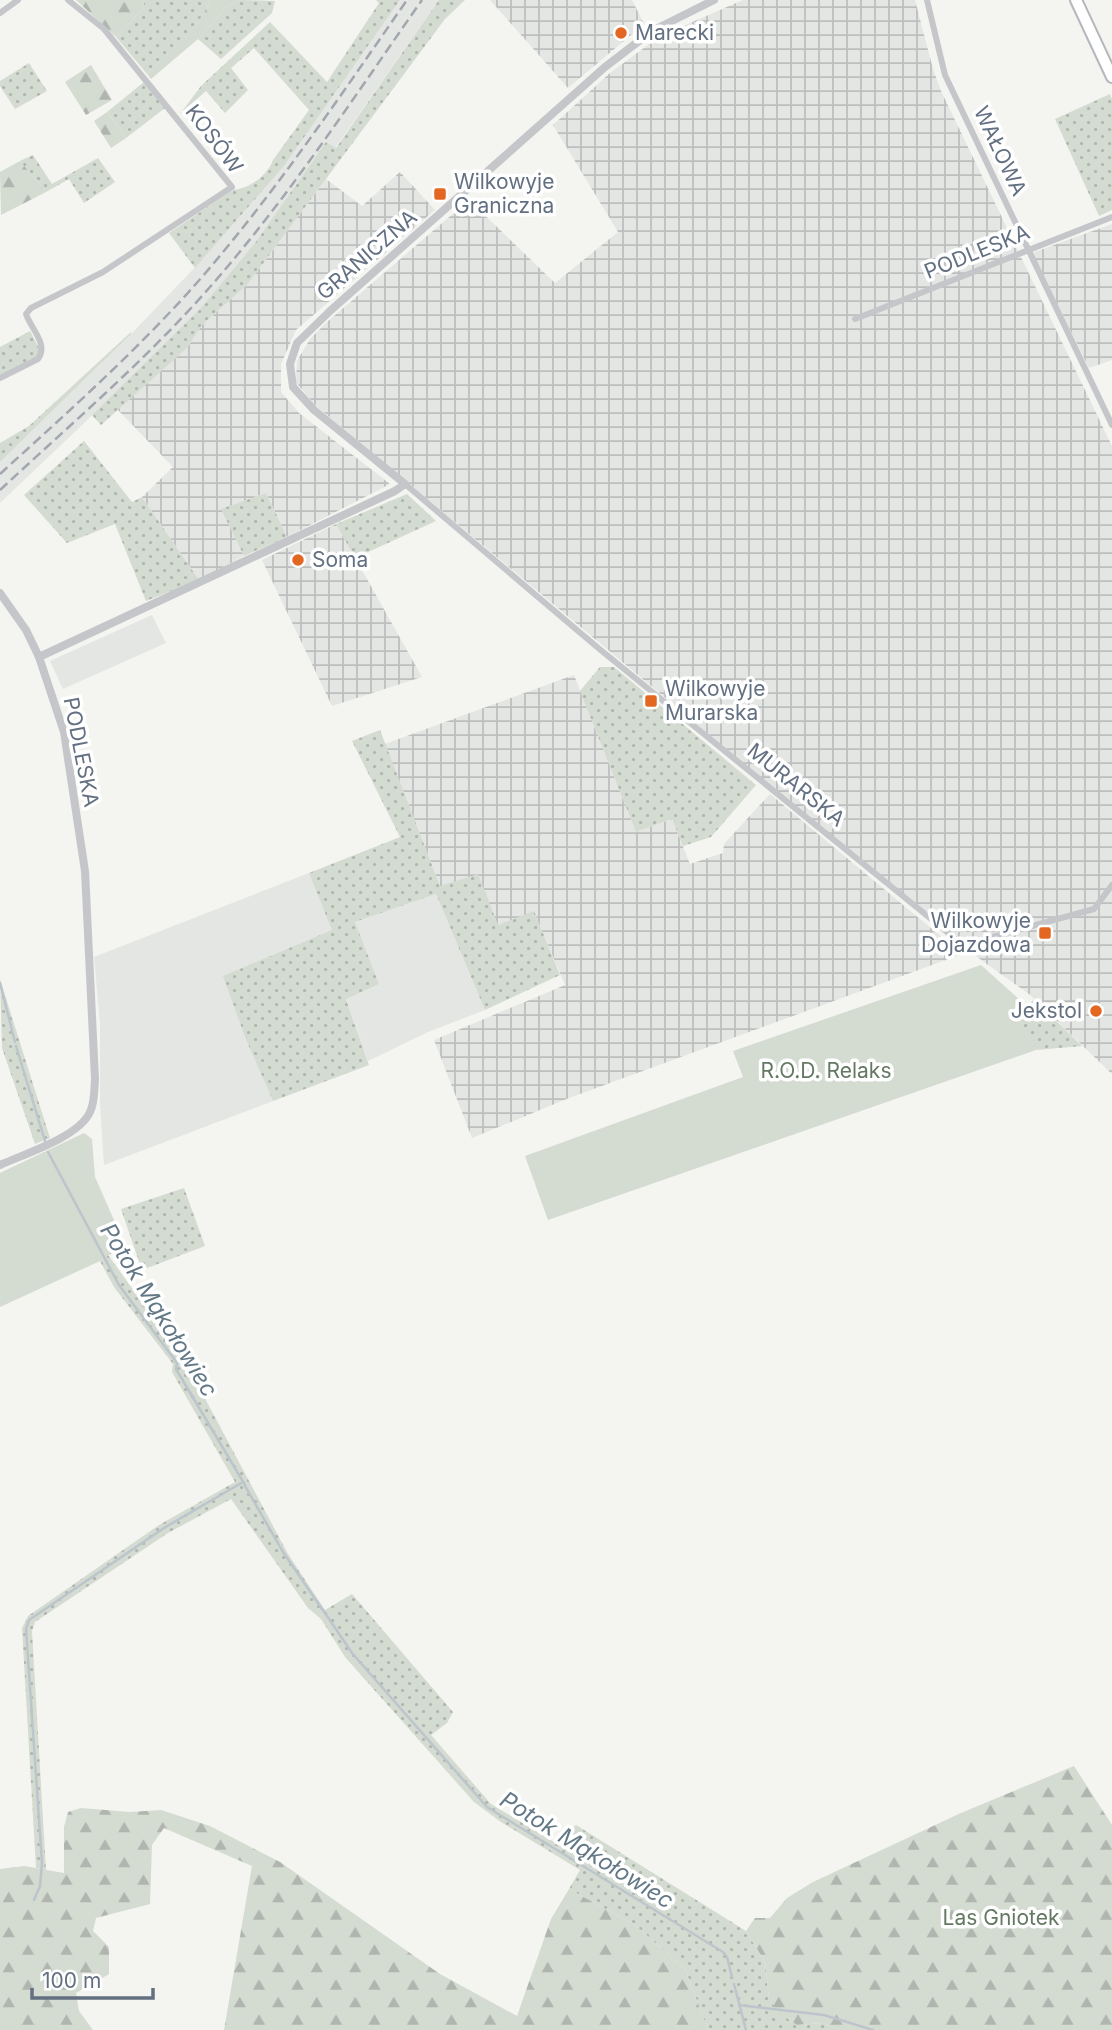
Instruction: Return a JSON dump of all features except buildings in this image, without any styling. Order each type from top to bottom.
[{"type":"main road","points":[[1076,0],[1112,77]]},
{"type":"street","points":[[0,13],[18,0]]},
{"type":"street","name":"KOSÓW","points":[[0,378],[41,355],[41,344],[28,319],[28,311],[103,272],[232,187],[118,46],[91,17],[68,0]]},
{"type":"street","name":"GRANICZNA","points":[[405,484],[314,410],[293,387],[290,364],[296,343],[605,67],[652,31],[714,0]]},
{"type":"street","name":"WAŁOWA","points":[[927,0],[945,75],[1112,425]]},
{"type":"street","name":"PODLESKA","points":[[855,319],[1112,217]]},
{"type":"street","points":[[39,657],[322,526],[405,484]]},
{"type":"street","name":"MURARSKA","points":[[405,484],[597,647],[963,945],[1094,909],[1112,885]]},
{"type":"street","name":"PODLESKA","points":[[0,593],[26,630],[39,657],[64,732],[85,871],[94,1099],[89,1115],[69,1134],[0,1165]]},
{"type":"shaded area","points":[[400,0],[439,0],[335,148],[326,142],[255,243],[185,327],[0,503],[0,462],[131,334],[203,259],[284,166]]},
{"type":"shaded area","points":[[490,0],[632,0],[644,24],[568,88]]},
{"type":"shaded area","points":[[743,0],[915,0],[941,91],[1112,446],[1112,1074],[1029,994],[963,947],[314,404],[296,382],[297,361],[310,339],[469,200],[555,283],[618,232],[553,125],[610,73],[660,36]]},
{"type":"shaded area","points":[[400,172],[435,210],[296,330],[281,364],[281,392],[299,413],[390,484],[287,537],[266,493],[222,509],[244,556],[199,580],[142,497],[173,467],[117,409],[187,348],[202,325],[247,285],[326,179],[362,206]]},
{"type":"shaded area","points":[[1112,224],[1112,360],[1089,368],[1032,253]]},
{"type":"shaded area","points":[[336,524],[422,677],[332,706],[262,560]]},
{"type":"shaded area","points":[[152,615],[166,643],[63,689],[50,661]]},
{"type":"shaded area","points":[[574,675],[636,832],[672,819],[690,864],[723,853],[724,844],[770,794],[962,954],[569,1098],[472,1138],[434,1040],[565,985],[534,912],[498,925],[440,886],[385,744]]},
{"type":"shaded area","points":[[309,873],[333,930],[247,1042],[273,1101],[104,1165],[100,1105],[100,1023],[94,957]]},
{"type":"shaded area","points":[[436,894],[485,1010],[428,1032],[368,1061],[346,998],[379,984],[355,922]]},
{"type":"green space","points":[[76,0],[145,0],[142,10],[116,37]]},
{"type":"green space","points":[[145,0],[210,0],[192,30],[147,74],[116,37],[142,10]]},
{"type":"green space","points":[[210,0],[242,0],[228,6],[198,39],[151,79],[147,74],[192,30]]},
{"type":"green space","points":[[242,0],[275,1],[272,13],[221,59],[198,39],[228,6]]},
{"type":"green space","points":[[376,0],[400,0],[284,166],[195,268],[169,233],[233,190],[245,187],[262,176],[309,110],[254,48],[231,68],[248,90],[225,113],[206,91],[180,114],[201,86],[270,22],[327,82],[379,3]]},
{"type":"green space","points":[[439,0],[465,0],[445,19],[247,285],[202,325],[187,348],[101,425],[92,415],[200,309],[255,243],[326,142],[336,148]]},
{"type":"green space","points":[[29,63],[47,91],[15,109],[0,86],[0,81]]},
{"type":"green space","points":[[91,65],[112,100],[86,115],[65,82]]},
{"type":"green space","points":[[144,82],[165,108],[126,138],[107,112]]},
{"type":"green space","points":[[1110,94],[1112,210],[1099,216],[1055,119]]},
{"type":"green space","points":[[107,112],[126,138],[111,148],[94,121]]},
{"type":"green space","points":[[33,155],[52,184],[98,158],[115,182],[84,203],[69,179],[46,192],[20,161]]},
{"type":"green space","points":[[20,161],[46,192],[1,215],[0,172]]},
{"type":"green space","points":[[30,331],[40,350],[35,359],[0,375],[0,347]]},
{"type":"green space","points":[[131,332],[0,462],[0,443],[29,426]]},
{"type":"green space","points":[[84,441],[132,502],[142,497],[199,580],[146,601],[115,524],[67,543],[24,495]]},
{"type":"green space","points":[[266,493],[287,537],[244,556],[221,509]]},
{"type":"green space","points":[[407,494],[436,521],[355,558],[336,524]]},
{"type":"green space","points":[[600,667],[614,667],[756,785],[711,837],[683,846],[672,819],[636,832],[580,691]]},
{"type":"green space","points":[[380,730],[440,886],[478,874],[498,925],[534,911],[560,975],[485,1010],[436,894],[355,922],[379,984],[346,999],[369,1065],[273,1101],[247,1042],[223,976],[332,930],[309,873],[400,837],[352,741]]},
{"type":"green space","name":"R.O.D. Relaks","points":[[981,965],[1021,1001],[1012,1012],[1036,1050],[548,1220],[525,1156],[743,1077],[733,1051]]},
{"type":"green space","points":[[0,979],[50,1138],[35,1144],[2,1048]]},
{"type":"green space","points":[[1034,999],[1082,1046],[1036,1050],[1016,1019]]},
{"type":"green space","points":[[84,1133],[92,1139],[95,1177],[125,1245],[100,1261],[0,1307],[0,1173]]},
{"type":"green space","points":[[184,1188],[205,1246],[142,1270],[121,1209]]},
{"type":"green space","points":[[108,1255],[186,1363],[288,1554],[325,1610],[352,1594],[453,1712],[447,1723],[431,1735],[491,1804],[554,1842],[576,1825],[746,1931],[765,1962],[769,1999],[797,2025],[823,2023],[840,2030],[708,2030],[685,1969],[635,1925],[569,1889],[580,1870],[501,1822],[474,1802],[345,1657],[321,1619],[308,1608],[231,1499],[168,1533],[35,1622],[32,1631],[46,1870],[36,1868],[22,1628],[28,1616],[159,1525],[235,1482],[172,1372],[173,1364],[114,1287],[100,1261]]},
{"type":"green space","name":"Las Gniotek","points":[[1074,1766],[1112,1825],[1112,2030],[840,2030],[823,2023],[797,2025],[779,2013],[769,1999],[765,1962],[746,1931],[755,1918],[770,1918],[787,1898],[813,1882],[961,1813]]},
{"type":"green space","points":[[81,1808],[130,1812],[161,1810],[210,1826],[280,1862],[440,1974],[517,2016],[551,1919],[569,1889],[635,1925],[685,1969],[708,2030],[224,2030],[252,1866],[164,1828],[152,1845],[150,1904],[96,1918],[93,1931],[109,1947],[109,1974],[76,1993],[79,2011],[93,2030],[0,2030],[0,1869],[24,1866],[64,1873],[64,1827],[68,1812]]},
{"type":"waterway","name":"Potok Mąkołowiec","points":[[0,983],[15,1042]]},
{"type":"waterway","name":"Potok Mąkołowiec","points":[[16,1046],[45,1141]]},
{"type":"waterway","name":"Potok Mąkołowiec","points":[[48,1152],[119,1285],[177,1363],[176,1369],[245,1485]]},
{"type":"waterway","points":[[34,1900],[40,1886],[42,1863],[26,1629],[29,1620],[164,1528],[243,1482]]},
{"type":"waterway","name":"Potok Mąkołowiec","points":[[245,1486],[283,1552],[322,1609]]},
{"type":"waterway","name":"Potok Mąkołowiec","points":[[323,1610],[352,1653],[487,1807],[723,1952],[732,1977]]},
{"type":"waterway","name":"Potok Mąkołowiec","points":[[734,1984],[746,2030]]},
{"type":"waterway","points":[[739,2005],[824,2015],[873,2030]]},
{"type":"railway","points":[[0,474],[129,354],[202,277],[282,176],[407,0]]},
{"type":"railway","points":[[0,490],[134,366],[210,287],[294,182],[422,0]]},
{"type":"place","name":"Marecki","points":[[621,33]]},
{"type":"place","name":"Wilkowyje Graniczna","points":[[440,194]]},
{"type":"place","name":"Soma","points":[[298,560]]},
{"type":"place","name":"Wilkowyje Murarska","points":[[651,701]]},
{"type":"place","name":"Wilkowyje Dojazdowa","points":[[1045,933]]},
{"type":"place","name":"Jekstol","points":[[1096,1011]]}]
